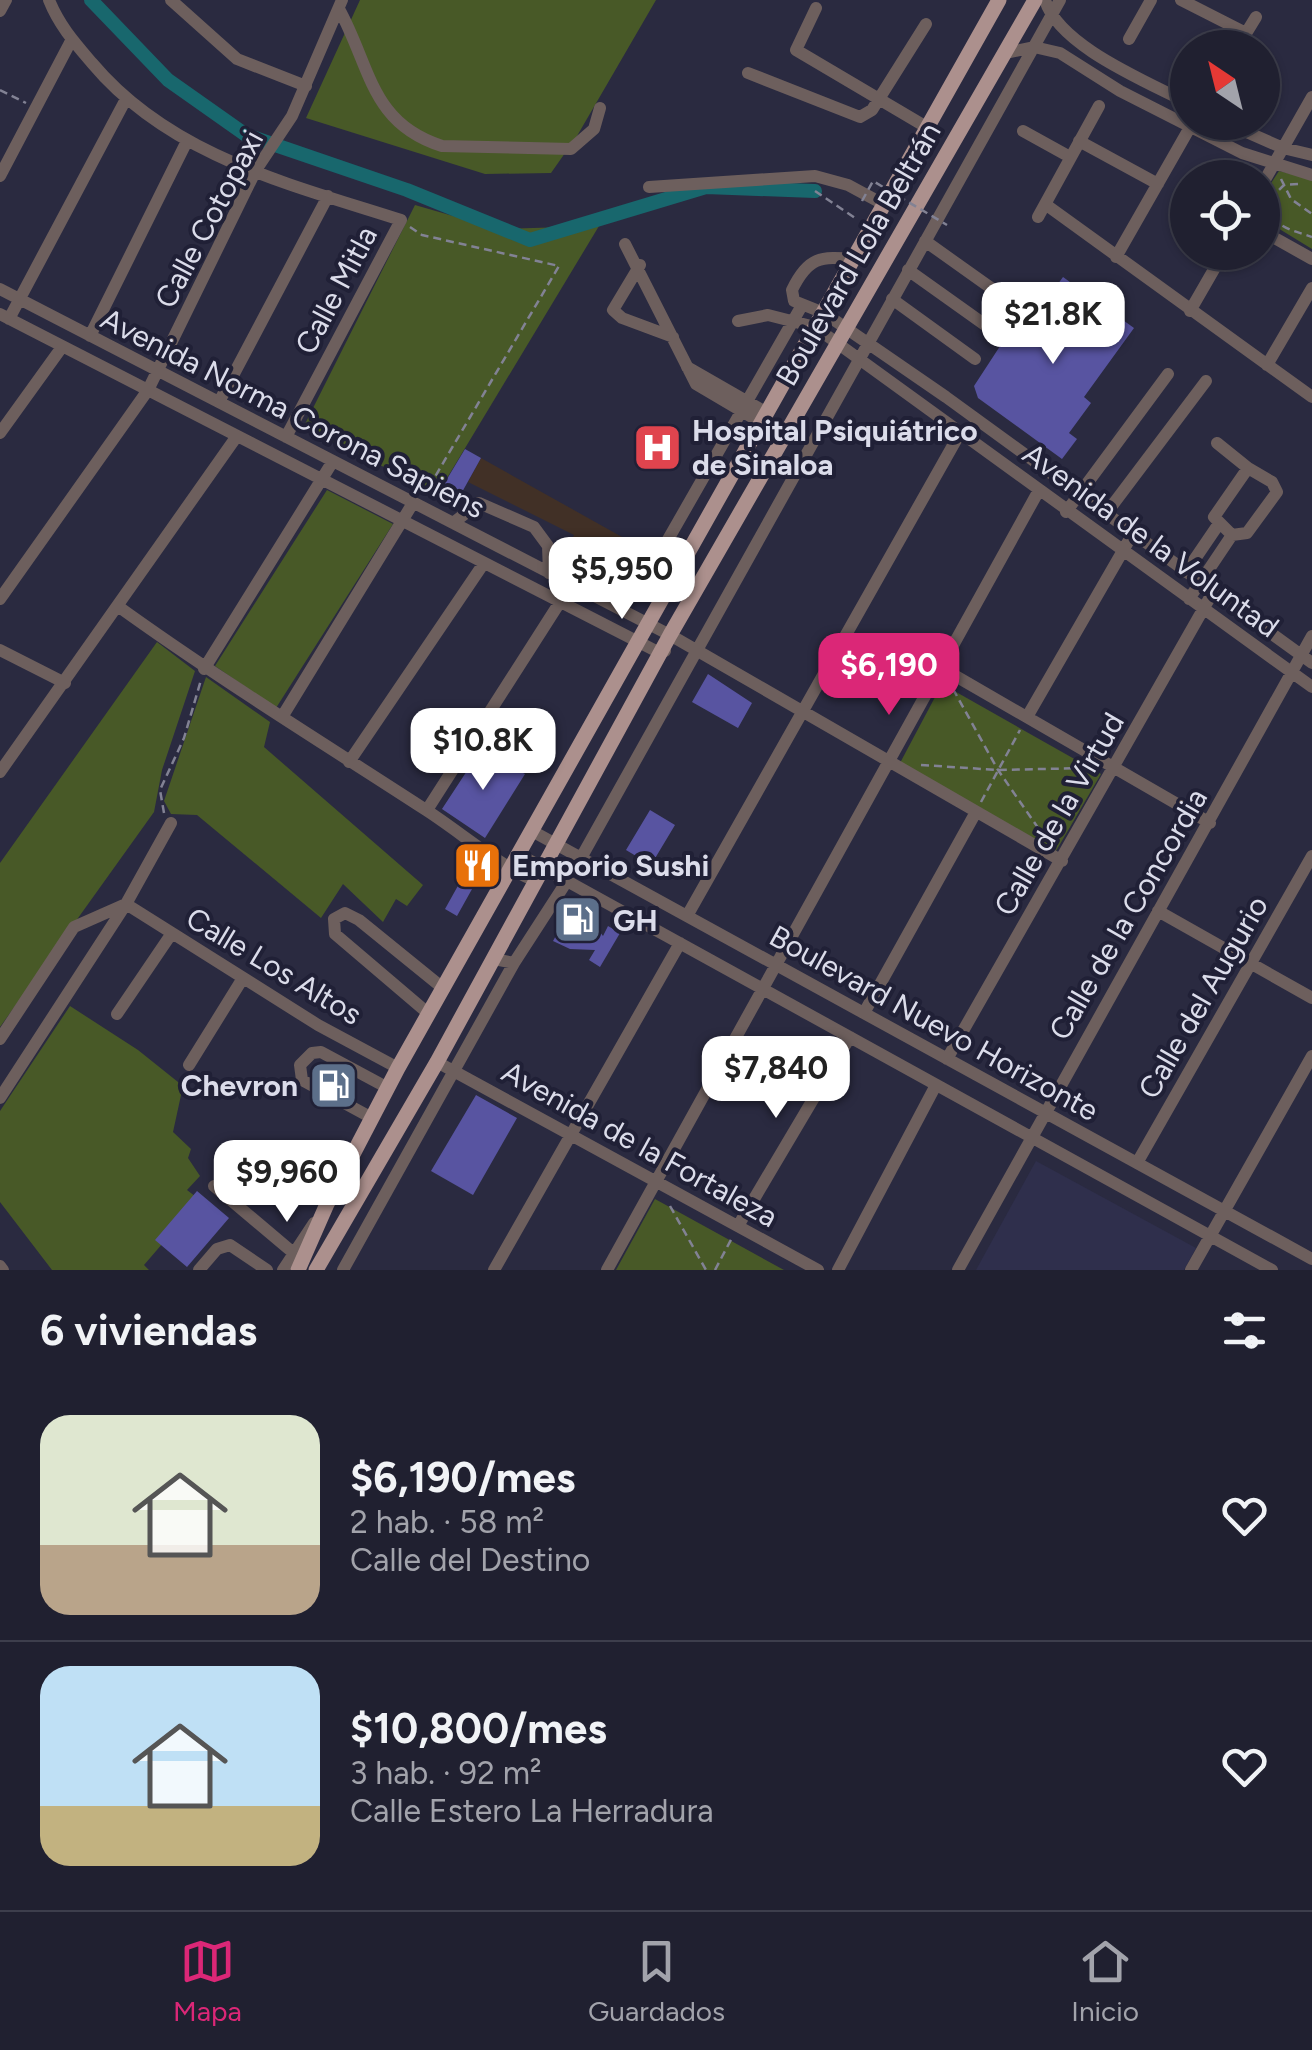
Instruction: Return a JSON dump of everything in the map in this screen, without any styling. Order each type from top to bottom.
[{"type":"main road","name":"Boulevard Lola Beltrán","points":[[303,1263],[327,1204],[398,1068],[999,0]]},
{"type":"main road","name":"Boulevard Lola Beltrán","points":[[303,1263],[349,1217],[660,653],[682,644],[838,344],[1036,0]]},
{"type":"street","points":[[49,0],[72,39],[126,99],[186,144],[401,220]]},
{"type":"street","points":[[171,0],[237,59],[306,86]]},
{"type":"street","points":[[1045,0],[1050,18],[1092,50],[1170,93]]},
{"type":"street","points":[[581,858],[682,644],[859,358],[1060,0]]},
{"type":"street","points":[[1129,39],[1151,0]]},
{"type":"street","points":[[1181,0],[1238,30]]},
{"type":"street","points":[[340,4],[384,109],[400,127],[424,140],[456,147],[571,149],[594,129],[600,108]]},
{"type":"street","name":"Calle Cotopaxi","points":[[0,599],[148,390],[256,170],[292,116],[340,4]]},
{"type":"street","points":[[816,8],[796,50],[928,128]]},
{"type":"street","points":[[1248,30],[1256,17]]},
{"type":"street","points":[[748,73],[860,117],[878,100],[926,24]]},
{"type":"street","points":[[0,176],[72,39]]},
{"type":"street","points":[[1006,53],[1034,47],[1060,53],[1170,114]]},
{"type":"street","points":[[1086,70],[1092,50]]},
{"type":"street","points":[[1277,160],[1312,97]]},
{"type":"street","points":[[5,317],[20,300],[126,99]]},
{"type":"street","points":[[1038,218],[1099,106]]},
{"type":"street","points":[[1023,132],[1070,157]]},
{"type":"street","points":[[1116,257],[1183,140]]},
{"type":"street","points":[[1223,140],[1264,160]]},
{"type":"street","points":[[1265,140],[1312,155]]},
{"type":"street","points":[[1079,141],[1158,184]]},
{"type":"street","points":[[90,336],[186,144]]},
{"type":"street","points":[[1280,166],[1312,174]]},
{"type":"street","points":[[936,174],[947,202]]},
{"type":"street","points":[[649,187],[815,176],[848,186],[885,205]]},
{"type":"street","points":[[218,402],[328,196]]},
{"type":"street","points":[[1045,204],[1312,397]]},
{"type":"street","name":"Calle Mitla","points":[[286,437],[401,220]]},
{"type":"street","points":[[925,241],[1015,306]]},
{"type":"street","points":[[1280,241],[1312,259]]},
{"type":"street","points":[[625,244],[640,265],[700,389],[764,418]]},
{"type":"street","points":[[819,320],[801,307],[792,290],[808,262],[821,256],[855,259]]},
{"type":"street","points":[[640,265],[615,300],[613,310],[622,318],[673,337]]},
{"type":"street","points":[[908,270],[996,332]]},
{"type":"street","points":[[1190,311],[1214,270]]},
{"type":"street","points":[[1267,365],[1312,288]]},
{"type":"street","name":"Avenida Norma Corona Sapiens","points":[[0,289],[647,624],[1062,861]]},
{"type":"street","points":[[892,299],[976,359]]},
{"type":"street","points":[[666,543],[801,307]]},
{"type":"street","points":[[738,320],[768,315],[791,324],[819,320]]},
{"type":"street","name":"Avenida Norma Corona Sapiens","points":[[5,317],[660,653]]},
{"type":"street","name":"Avenida de la Voluntad","points":[[819,320],[847,328],[868,342],[1307,659]]},
{"type":"street","name":"Avenida de la Voluntad","points":[[819,320],[838,344],[1312,687]]},
{"type":"street","points":[[1,429],[62,346]]},
{"type":"street","points":[[1066,512],[1168,374]]},
{"type":"street","points":[[1105,515],[1206,381]]},
{"type":"street","points":[[934,413],[946,397]]},
{"type":"street","points":[[687,916],[960,433]]},
{"type":"street","points":[[0,772],[237,436]]},
{"type":"street","points":[[1217,443],[1272,482],[1278,492],[1247,533],[1232,535],[1218,525]]},
{"type":"street","points":[[204,669],[333,461]]},
{"type":"street","points":[[1186,572],[1218,525],[1216,513],[1248,468]]},
{"type":"street","points":[[607,1270],[1038,492]]},
{"type":"street","points":[[453,523],[478,503],[524,521],[548,546],[548,573]]},
{"type":"street","points":[[282,717],[416,504]]},
{"type":"street","points":[[1027,717],[1132,534]]},
{"type":"street","points":[[1189,600],[1232,535]]},
{"type":"street","points":[[1200,552],[1213,561]]},
{"type":"street","points":[[349,762],[484,563]]},
{"type":"street","name":"Calle de la Virtud","points":[[947,1059],[1212,592]]},
{"type":"street","points":[[427,810],[560,602]]},
{"type":"street","points":[[119,607],[204,669],[427,810],[509,869],[538,874]]},
{"type":"street","name":"Calle de la Concordia","points":[[958,1270],[1292,672],[1307,659],[1312,636]]},
{"type":"street","points":[[0,650],[65,683]]},
{"type":"street","points":[[940,667],[1210,822]]},
{"type":"street","points":[[864,1013],[976,812]]},
{"type":"street","points":[[0,1098],[126,904],[171,823]]},
{"type":"street","name":"Boulevard Nuevo Horizonte","points":[[532,831],[1312,1260]]},
{"type":"street","name":"Boulevard Nuevo Horizonte","points":[[518,854],[538,874],[568,881],[1272,1270]]},
{"type":"street","name":"Calle del Augurio","points":[[1137,1163],[1312,856]]},
{"type":"street","points":[[343,1270],[514,963],[568,881]]},
{"type":"street","points":[[621,911],[634,887]]},
{"type":"street","points":[[0,1039],[74,927],[126,904]]},
{"type":"street","name":"Calle Los Altos","points":[[126,904],[398,1068]]},
{"type":"street","points":[[1158,911],[1312,998]]},
{"type":"street","points":[[429,1014],[335,934],[334,919],[345,913],[359,920],[444,988]]},
{"type":"street","points":[[117,1014],[172,933]]},
{"type":"street","points":[[494,1270],[680,943]]},
{"type":"street","points":[[494,959],[514,963]]},
{"type":"street","points":[[189,1065],[243,978]]},
{"type":"street","points":[[738,1226],[850,1037]]},
{"type":"street","points":[[372,1118],[302,1080],[300,1065],[312,1053],[321,1052],[388,1088]]},
{"type":"street","points":[[1191,1270],[1312,1056]]},
{"type":"street","name":"Avenida de la Fortaleza","points":[[437,1062],[818,1270]]},
{"type":"street","points":[[838,1270],[936,1085]]},
{"type":"street","points":[[292,1148],[341,1178]]},
{"type":"street","points":[[387,1148],[406,1157]]},
{"type":"street","points":[[214,1186],[303,1263]]},
{"type":"street","name":"Boulevard Lola Beltrán","points":[[326,1270],[349,1217]]},
{"type":"street","points":[[199,1270],[216,1249],[230,1245],[267,1270]]},
{"type":"street","name":"Boulevard Lola Beltrán","points":[[283,1270],[303,1263]]},
{"type":"path","points":[[0,90],[36,108]]},
{"type":"path","points":[[1280,177],[1302,210],[1312,214]]},
{"type":"path","points":[[862,201],[873,180],[947,224]]},
{"type":"path","points":[[1280,189],[1299,184],[1312,189]]},
{"type":"path","points":[[815,191],[872,229]]},
{"type":"path","points":[[401,220],[422,235],[559,266],[416,504]]},
{"type":"path","points":[[1280,225],[1312,237]]},
{"type":"path","points":[[940,667],[998,770],[1062,861]]},
{"type":"path","points":[[171,823],[160,808],[160,790],[184,738],[204,669]]},
{"type":"path","points":[[976,812],[1027,717]]},
{"type":"path","points":[[889,763],[998,770],[1114,767]]},
{"type":"path","points":[[657,1182],[706,1270]]},
{"type":"path","points":[[715,1270],[738,1226]]},
{"type":"shaded area","points":[[481,458],[647,551],[626,584],[605,572],[600,580],[561,559],[574,535],[468,482]]},
{"type":"shaded area","points":[[1036,1161],[1196,1248],[1184,1270],[976,1270]]},
{"type":"green space","points":[[360,0],[656,0],[577,136],[551,173],[485,174],[306,118]]},
{"type":"green space","points":[[1280,171],[1312,179],[1312,249],[1280,229]]},
{"type":"green space","points":[[415,205],[498,229],[599,226],[438,493],[303,428]]},
{"type":"green space","points":[[327,490],[393,524],[276,708],[215,666]]},
{"type":"green space","points":[[157,642],[195,671],[162,770],[154,812],[0,1027],[0,863]]},
{"type":"green space","points":[[206,677],[270,722],[264,747],[423,885],[407,906],[396,899],[383,922],[343,884],[321,918],[197,815],[171,814],[164,801]]},
{"type":"green space","points":[[942,684],[1101,774],[1056,851],[900,763]]},
{"type":"green space","points":[[70,1006],[138,1050],[183,1086],[173,1132],[191,1149],[188,1158],[200,1176],[187,1190],[200,1200],[144,1265],[149,1270],[52,1270],[0,1202],[0,1111]]},
{"type":"green space","points":[[655,1199],[784,1270],[616,1270]]},
{"type":"building","points":[[1063,277],[1134,328],[1084,397],[1091,403],[1069,433],[1077,439],[1062,459],[978,398],[974,386],[1004,340],[1013,346]]},
{"type":"building","points":[[465,449],[481,458],[461,494],[444,484]]},
{"type":"building","points":[[708,674],[752,703],[738,728],[692,702]]},
{"type":"building","points":[[480,751],[525,774],[485,838],[442,809]]},
{"type":"building","points":[[650,810],[675,825],[651,865],[626,850]]},
{"type":"building","points":[[474,857],[486,864],[457,916],[445,909]]},
{"type":"building","name":"GH","points":[[573,905],[583,910],[603,936],[608,926],[620,933],[600,967],[589,960],[595,950],[570,949],[553,941]]},
{"type":"building","points":[[476,1095],[517,1118],[473,1195],[431,1171]]},
{"type":"building","points":[[197,1191],[229,1218],[187,1267],[155,1240]]},
{"type":"waterway","points":[[91,0],[168,80],[246,135],[407,190],[530,240],[706,187],[815,191]]},
{"type":"place","name":"Hospital Psiquiátrico de Sinaloa","points":[[657,447]]},
{"type":"place","name":"Emporio Sushi","points":[[477,865]]},
{"type":"place","name":"GH","points":[[578,920]]},
{"type":"place","name":"Chevron","points":[[333,1085]]}]
